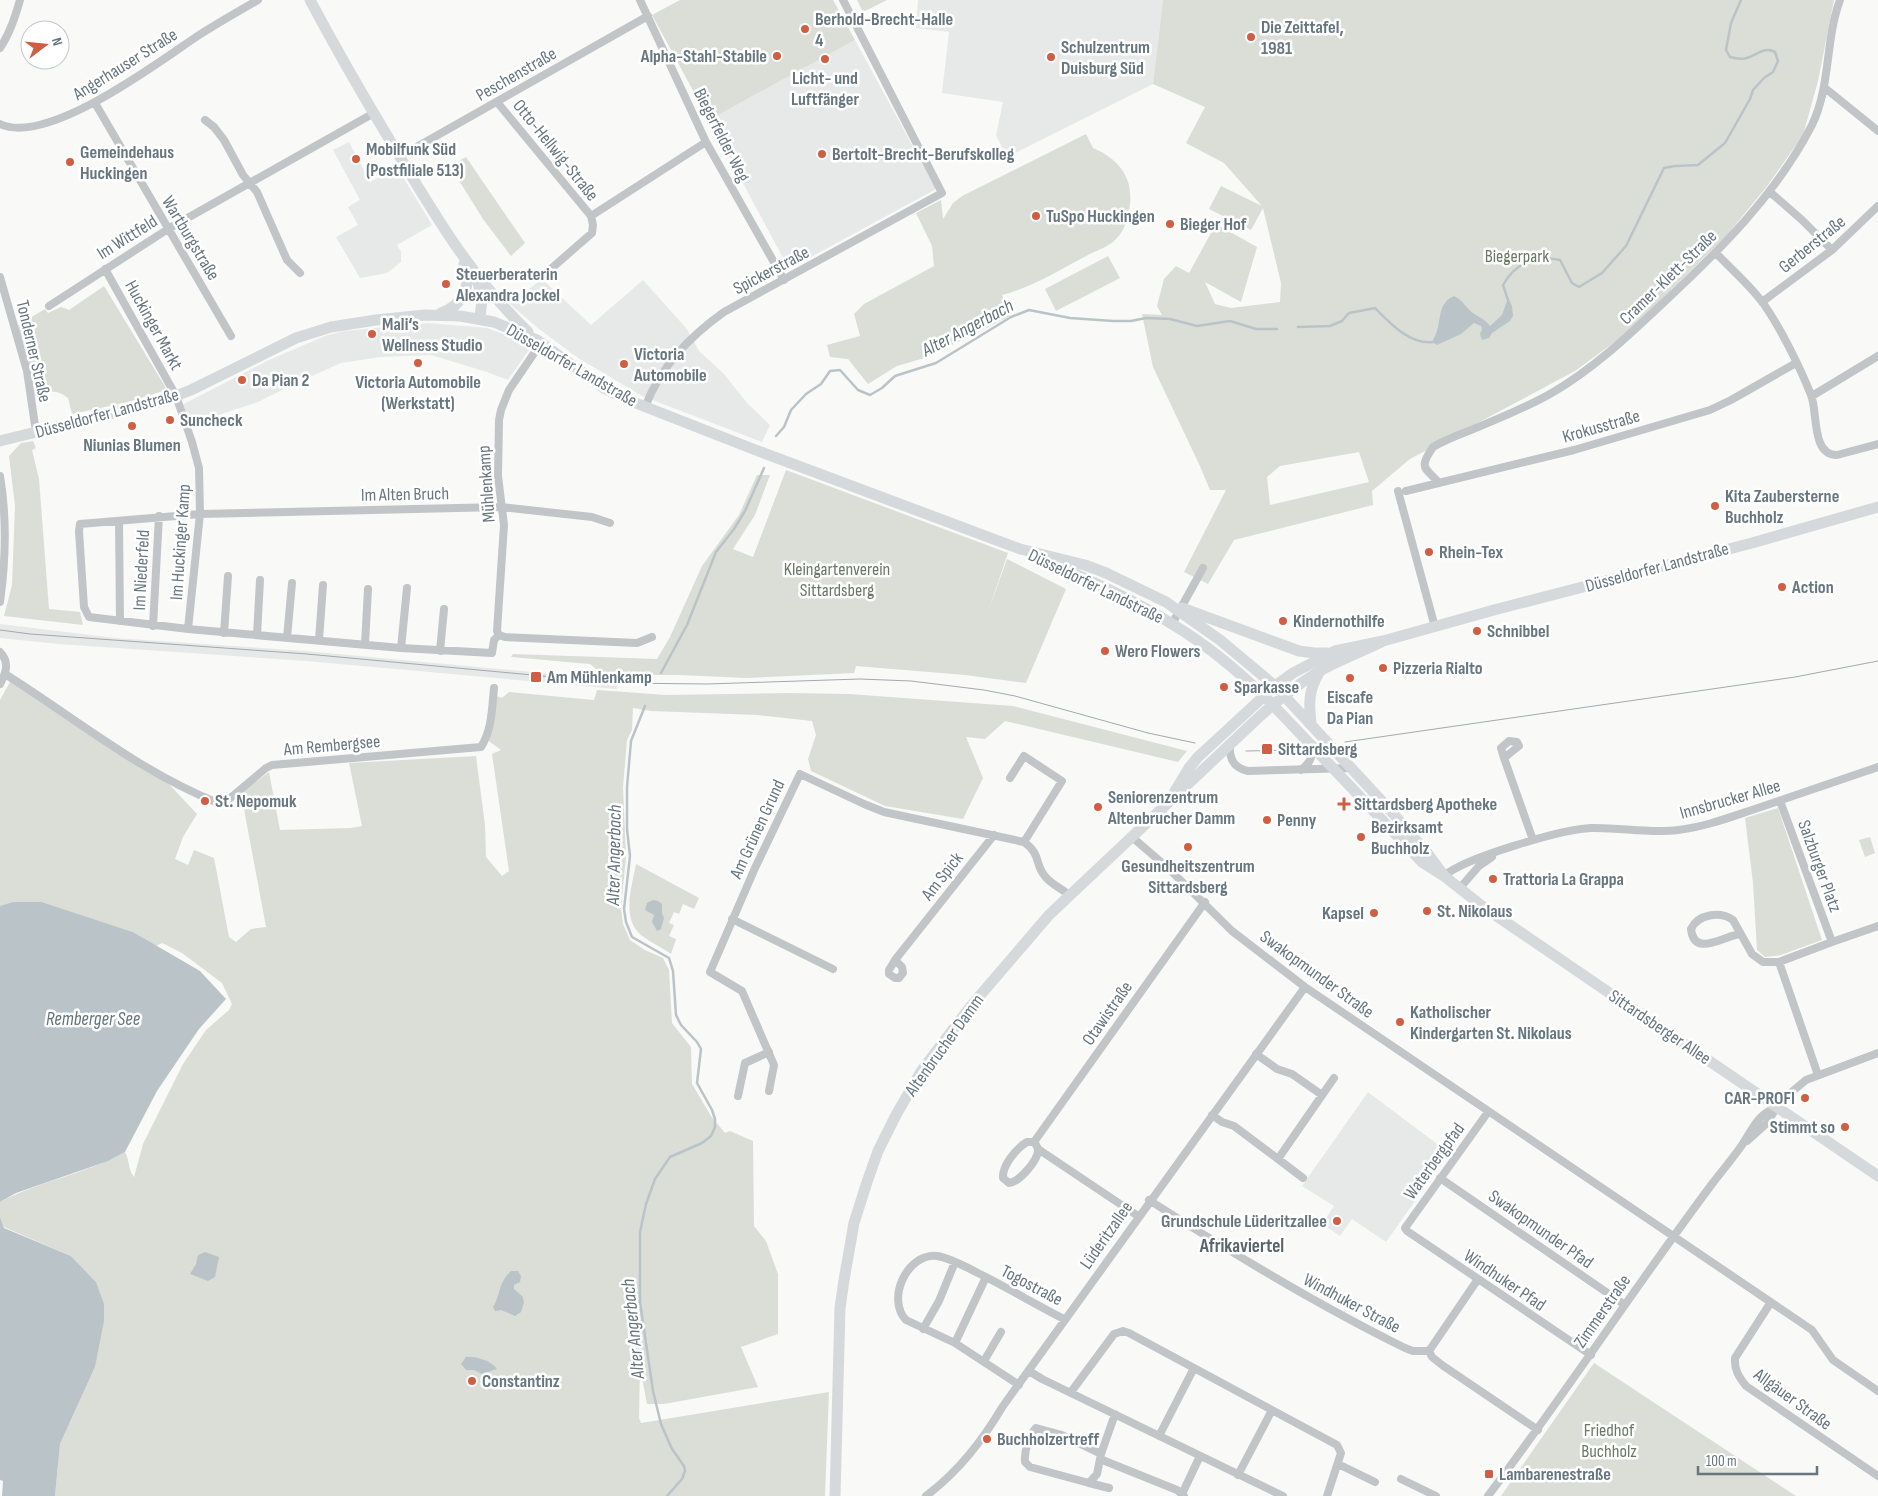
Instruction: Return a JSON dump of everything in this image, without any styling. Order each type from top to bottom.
[{"type":"main road","points":[[310,0],[438,222],[476,275],[502,306],[539,342]]},
{"type":"main road","points":[[436,315],[455,307],[466,287],[468,278],[458,251]]},
{"type":"main road","points":[[476,275],[482,299],[480,318]]},
{"type":"main road","name":"Düsseldorfer Landstraße","points":[[0,440],[148,406],[176,396],[277,347],[315,332],[348,324],[399,317],[436,315],[480,318],[507,326],[539,342],[604,388],[645,407],[753,450],[1020,549],[1123,598],[1172,624],[1231,667],[1273,705]]},
{"type":"main road","name":"Düsseldorfer Landstraße","points":[[1264,696],[1293,673],[1335,652],[1752,543],[1878,507]]},
{"type":"main road","name":"Düsseldorfer Landstraße","points":[[1020,549],[1085,565],[1106,573],[1180,609],[1232,650],[1284,695],[1320,671],[1383,641]]},
{"type":"main road","points":[[1180,609],[1299,651],[1314,653],[1335,652]]},
{"type":"main road","points":[[1311,724],[1309,696],[1320,671]]},
{"type":"main road","name":"Altenbrucher Damm","points":[[835,1496],[840,1308],[854,1223],[878,1151],[909,1092],[943,1042],[1014,956],[1069,895],[1284,695]]},
{"type":"main road","name":"Sittardsberger Allee","points":[[1284,695],[1352,768],[1428,854],[1444,876]]},
{"type":"main road","name":"Altenbrucher Damm","points":[[1164,807],[1198,757],[1264,696]]},
{"type":"main road","name":"Sittardsberger Allee","points":[[1273,705],[1418,858],[1482,906],[1878,1176]]},
{"type":"street","points":[[0,48],[10,31],[20,0]]},
{"type":"street","name":"Angerhauser Straße","points":[[0,124],[9,128],[27,127],[51,121],[95,103],[199,35],[258,0]]},
{"type":"street","name":"Biegerfelder Weg","points":[[640,0],[706,142],[784,280]]},
{"type":"street","name":"Spickerstraße","points":[[645,407],[671,360],[691,338],[724,312],[942,193],[843,0]]},
{"type":"street","name":"Cramer-Klett-Straße","points":[[1439,483],[1427,472],[1425,465],[1425,458],[1433,447],[1513,414],[1572,380],[1620,344],[1716,253],[1770,192],[1798,151],[1812,124],[1825,88],[1834,20],[1840,0]]},
{"type":"street","name":"Peschenstraße","points":[[399,157],[648,16]]},
{"type":"street","points":[[1825,88],[1878,132]]},
{"type":"street","name":"Otto-Hellwig-Straße","points":[[497,102],[591,216],[592,233],[545,274]]},
{"type":"street","name":"Wartburgstraße","points":[[95,103],[231,336]]},
{"type":"street","name":"Im Wittfeld","points":[[49,306],[168,229],[374,113]]},
{"type":"street","points":[[205,120],[214,127],[224,140],[243,174],[257,192],[286,260],[300,273]]},
{"type":"street","name":"Otto-Hellwig-Straße","points":[[591,216],[706,142]]},
{"type":"street","points":[[1770,192],[1832,250]]},
{"type":"street","name":"Gerberstraße","points":[[1762,302],[1832,250],[1878,206]]},
{"type":"street","points":[[1716,253],[1762,302],[1779,328],[1812,396],[1818,438],[1824,450],[1831,455],[1849,453],[1878,444]]},
{"type":"street","name":"Huckinger Markt","points":[[106,268],[176,396]]},
{"type":"street","name":"Tonderner Straße","points":[[0,277],[27,371],[36,432]]},
{"type":"street","name":"Mühlenkamp","points":[[499,635],[497,631],[504,525],[497,449],[501,410],[509,390],[539,342]]},
{"type":"street","points":[[1812,396],[1878,356]]},
{"type":"street","name":"Krokusstraße","points":[[1435,627],[1402,491],[1574,450],[1710,410],[1796,363]]},
{"type":"street","name":"Im Huckinger Kamp","points":[[176,396],[199,468],[200,514],[188,629]]},
{"type":"street","points":[[0,476],[4,510],[0,602]]},
{"type":"street","name":"Im Alten Bruch","points":[[200,514],[501,507],[592,518],[610,523]]},
{"type":"street","name":"Im Niederfeld","points":[[188,629],[89,617],[84,607],[78,531],[80,524],[200,514]]},
{"type":"street","name":"Im Niederfeld","points":[[153,626],[159,516]]},
{"type":"street","name":"Im Niederfeld","points":[[118,521],[120,621]]},
{"type":"street","name":"Düsseldorfer Landstraße","points":[[1172,624],[1203,568]]},
{"type":"street","points":[[224,633],[228,576]]},
{"type":"street","points":[[257,635],[260,580]]},
{"type":"street","points":[[287,638],[292,583]]},
{"type":"street","points":[[319,640],[323,585]]},
{"type":"street","points":[[401,648],[407,588]]},
{"type":"street","points":[[365,644],[368,589]]},
{"type":"street","points":[[440,651],[444,609]]},
{"type":"street","points":[[188,629],[401,648],[492,653],[494,640],[499,635],[505,638],[637,643],[652,637]]},
{"type":"street","points":[[0,652],[4,656],[6,664],[6,674],[0,684]]},
{"type":"street","name":"Am Rembergsee","points":[[6,674],[134,760],[161,776],[218,803],[228,800],[272,765],[481,747],[486,739],[490,724],[494,688]]},
{"type":"street","points":[[1302,770],[1311,759],[1312,744]]},
{"type":"street","points":[[1230,745],[1231,759],[1239,769],[1248,772],[1352,768]]},
{"type":"street","points":[[1010,778],[1024,756],[1062,781],[1024,842]]},
{"type":"street","points":[[1504,758],[1533,840]]},
{"type":"street","name":"Innsbrucker Allee","points":[[1444,876],[1448,872],[1467,863],[1533,840],[1591,828],[1640,831],[1678,830],[1728,818],[1878,767]]},
{"type":"street","name":"Am Grünen Grund","points":[[769,1091],[774,1064],[742,991],[710,972],[732,919],[800,774],[884,812],[994,835]]},
{"type":"street","name":"Salzburger Platz","points":[[1780,801],[1832,942]]},
{"type":"street","points":[[994,835],[1024,842],[1038,857],[1042,874],[1069,895]]},
{"type":"street","name":"Am Spick","points":[[895,960],[994,835]]},
{"type":"street","name":"Swakopmunder Straße","points":[[1132,837],[1170,869],[1232,931],[1305,986],[1488,1112],[1674,1235]]},
{"type":"street","name":"Innsbrucker Allee","points":[[1459,889],[1479,866],[1500,851]]},
{"type":"street","name":"Otawistraße","points":[[1036,1145],[1205,902]]},
{"type":"street","points":[[1740,934],[1706,945],[1694,939],[1691,930],[1697,922],[1720,914],[1733,920],[1752,954],[1763,962],[1779,962],[1878,926]]},
{"type":"street","points":[[732,919],[833,969]]},
{"type":"street","points":[[1779,962],[1818,1075]]},
{"type":"street","name":"Lüderitzallee","points":[[926,1496],[970,1455],[1002,1406],[1305,986]]},
{"type":"street","points":[[738,1096],[745,1063],[769,1052]]},
{"type":"street","name":"Zimmerstraße","points":[[1488,1496],[1538,1430],[1674,1235],[1742,1145],[1760,1117],[1765,1112],[1777,1107],[1797,1086],[1818,1075],[1878,1053]]},
{"type":"street","points":[[1256,1054],[1277,1069],[1292,1074],[1322,1095]]},
{"type":"street","points":[[1278,1159],[1334,1078]]},
{"type":"street","name":"Waterbergpfad","points":[[1405,1228],[1488,1112]]},
{"type":"street","points":[[1212,1114],[1222,1122],[1234,1126],[1303,1178]]},
{"type":"street","points":[[1036,1145],[1037,1155],[1020,1179],[1015,1182],[1009,1182],[1003,1178],[1003,1172],[1009,1160],[1027,1142],[1036,1145],[1138,1216]]},
{"type":"street","name":"Swakopmunder Pfad","points":[[1440,1178],[1625,1305]]},
{"type":"street","name":"Windhuker Straße","points":[[1150,1200],[1262,1271],[1339,1316],[1405,1348],[1413,1351],[1429,1351]]},
{"type":"street","name":"Windhuker Pfad","points":[[1405,1228],[1478,1280],[1591,1355]]},
{"type":"street","points":[[1674,1235],[1812,1330],[1826,1353],[1834,1361],[1878,1391]]},
{"type":"street","name":"Togostraße","points":[[1018,1385],[955,1343],[906,1320],[900,1314],[897,1304],[902,1280],[914,1264],[924,1257],[940,1256],[986,1277],[1064,1320]]},
{"type":"street","points":[[924,1329],[939,1301],[955,1262]]},
{"type":"street","name":"Togostraße","points":[[955,1343],[986,1277]]},
{"type":"street","points":[[1478,1280],[1429,1351],[1432,1357],[1538,1430]]},
{"type":"street","name":"Allgäuer Straße","points":[[1772,1302],[1735,1358],[1734,1368],[1739,1377],[1746,1386],[1878,1476]]},
{"type":"street","points":[[1071,1392],[1114,1334],[1123,1331],[1129,1333],[1337,1445],[1341,1453],[1327,1496]]},
{"type":"street","points":[[984,1361],[1001,1332]]},
{"type":"street","points":[[1160,1436],[1194,1368]]},
{"type":"street","points":[[1029,1371],[1283,1496]]},
{"type":"street","points":[[1238,1475],[1272,1410]]},
{"type":"street","points":[[1089,1483],[1097,1474],[1100,1457],[1115,1414]]},
{"type":"street","points":[[1109,1488],[1030,1467],[1025,1462],[1024,1456],[1036,1428],[1062,1435],[1100,1457],[1176,1490],[1183,1495],[1200,1456]]},
{"type":"street","points":[[1338,1464],[1375,1482]]},
{"type":"street","points":[[1401,1479],[1418,1492],[1436,1496]]},
{"type":"shaded area","name":"Schulzentrum Duisburg Süd","points":[[918,0],[1163,0],[1153,84],[1007,157],[996,135],[1003,102],[942,93],[949,32],[916,28]]},
{"type":"shaded area","name":"Bertolt-Brecht-Berufskolleg","points":[[855,40],[936,189],[789,269],[709,120]]},
{"type":"shaded area","points":[[349,142],[370,182],[397,167],[432,225],[397,245],[401,252],[401,262],[387,273],[360,278],[336,237],[358,225],[348,207],[360,200],[333,150]]},
{"type":"shaded area","points":[[542,279],[591,325],[643,280],[687,329],[699,351],[723,373],[748,404],[770,425],[762,442],[642,396],[578,358],[539,329],[510,304]]},
{"type":"shaded area","points":[[429,323],[487,328],[517,339],[531,347],[508,380],[431,355],[380,357],[341,363],[258,402],[206,419],[182,422],[178,407],[269,360],[325,336],[344,331]]},
{"type":"shaded area","points":[[0,624],[115,638],[306,651],[618,680],[617,689],[306,661],[58,644],[0,638]]},
{"type":"shaded area","points":[[1368,1092],[1449,1153],[1386,1242],[1352,1219],[1340,1236],[1322,1224],[1334,1206],[1302,1186]]},
{"type":"green space","points":[[680,0],[833,0],[855,40],[709,120],[652,15]]},
{"type":"green space","points":[[857,0],[887,0],[863,12]]},
{"type":"green space","name":"Biegerpark","points":[[1163,0],[1834,0],[1818,81],[1803,135],[1768,185],[1727,235],[1627,333],[1575,371],[1410,459],[1372,491],[1373,505],[1234,540],[1208,584],[1184,572],[1226,490],[1210,490],[1153,367],[1142,314],[1162,315],[1157,306],[1164,279],[1176,266],[1189,273],[1216,224],[1257,247],[1241,302],[1205,282],[1215,304],[1231,308],[1280,302],[1281,283],[1263,208],[1251,230],[1209,209],[1221,186],[1262,206],[1224,163],[1186,143],[1205,107],[1153,84]],"holes":[[[1359,452],[1369,482],[1270,505],[1267,477],[1280,466]]]},
{"type":"green space","name":"TuSpo Huckingen","points":[[1086,134],[1093,148],[1118,165],[1128,181],[1130,200],[1128,215],[1119,236],[1104,248],[1036,282],[1002,295],[1010,316],[928,357],[897,366],[868,384],[848,359],[830,357],[827,345],[860,336],[854,314],[864,304],[934,266],[932,246],[916,213],[941,200],[943,219],[953,203],[962,196]]},
{"type":"green space","points":[[466,157],[525,243],[511,256],[483,219],[450,166]]},
{"type":"green space","points":[[1108,256],[1120,278],[1056,311],[1045,289]]},
{"type":"green space","points":[[104,286],[166,388],[163,391],[128,402],[72,414],[68,398],[59,393],[49,392],[35,396],[18,325],[45,309],[48,313],[61,307],[69,310]]},
{"type":"green space","points":[[33,441],[36,448],[32,450],[39,479],[49,609],[80,612],[83,625],[4,616],[12,585],[15,506],[9,456],[21,443]]},
{"type":"green space","name":"Kleingartenverein Sittardsberg","points":[[786,470],[1008,553],[988,612],[1007,559],[1066,589],[1026,683],[965,675],[856,666],[854,673],[747,678],[679,675],[603,675],[590,664],[511,657],[513,654],[657,659],[670,637],[702,566],[739,515],[757,475],[770,475],[755,515],[733,549],[753,557]]},
{"type":"green space","points":[[11,680],[166,781],[197,814],[183,837],[175,859],[188,865],[194,850],[214,858],[229,937],[236,942],[251,929],[266,927],[241,793],[269,772],[280,830],[351,828],[362,826],[349,763],[476,756],[485,825],[486,857],[502,876],[509,871],[492,754],[501,750],[486,739],[493,695],[502,698],[509,692],[594,700],[597,690],[666,695],[849,694],[1013,706],[1187,751],[1178,762],[1005,721],[985,739],[966,737],[983,778],[963,819],[885,806],[811,771],[808,759],[816,735],[812,721],[757,715],[651,711],[633,708],[632,730],[627,740],[623,787],[626,857],[621,908],[623,924],[630,940],[645,950],[663,958],[669,970],[672,1023],[691,1047],[692,1084],[711,1116],[725,1133],[730,1131],[753,1141],[754,1226],[766,1241],[778,1274],[778,1334],[741,1347],[758,1387],[664,1404],[647,1404],[640,1368],[639,1418],[641,1423],[829,1392],[825,1496],[55,1496],[60,1444],[95,1367],[96,1282],[71,1256],[4,1227],[0,1217],[0,1202],[31,1188],[110,1160],[125,1152],[134,1177],[143,1144],[183,1064],[206,1030],[229,1010],[232,1004],[222,983],[182,953],[162,943],[156,946],[133,932],[42,902],[0,906],[0,700]]},
{"type":"green space","points":[[1778,808],[1822,940],[1781,955],[1765,957],[1757,950],[1753,883],[1745,818]]},
{"type":"green space","points":[[1870,837],[1875,853],[1865,857],[1859,840]]},
{"type":"green space","points":[[636,864],[699,898],[694,909],[683,904],[679,914],[674,912],[669,923],[674,925],[669,936],[676,939],[671,954],[641,935],[631,920],[630,901]]},
{"type":"green space","name":"Friedhof Buchholz","points":[[1594,1363],[1796,1496],[1501,1496]]},
{"type":"water","points":[[1454,296],[1490,326],[1502,315],[1508,298],[1512,306],[1513,316],[1510,321],[1492,333],[1489,338],[1482,340],[1480,334],[1481,326],[1474,323],[1461,334],[1437,345],[1432,342],[1438,329],[1442,309],[1446,302]]},
{"type":"water","points":[[653,900],[662,904],[664,918],[661,929],[657,931],[652,922],[654,915],[645,910],[647,903]]},
{"type":"water","name":"Remberger See","points":[[13,902],[42,902],[133,932],[200,971],[226,999],[199,1029],[157,1091],[125,1152],[108,1161],[16,1193],[0,1202],[0,906]]},
{"type":"water","points":[[0,1217],[4,1228],[71,1256],[96,1282],[104,1304],[104,1321],[95,1367],[60,1444],[55,1496],[2,1496],[3,1481],[0,1480]]},
{"type":"water","points":[[205,1252],[219,1257],[215,1277],[208,1281],[190,1274],[196,1264],[198,1255]]},
{"type":"water","points":[[511,1271],[518,1271],[521,1276],[520,1282],[514,1285],[514,1289],[523,1297],[524,1303],[521,1312],[515,1316],[501,1310],[495,1311],[493,1307],[504,1280]]},
{"type":"water","points":[[466,1357],[483,1360],[497,1369],[482,1374],[474,1370],[466,1370],[461,1364]]},
{"type":"waterway","name":"Alter Angerbach","points":[[1508,300],[1503,285],[1514,271],[1527,262],[1542,259],[1560,260],[1572,283],[1579,287],[1602,273],[1626,246],[1664,168],[1698,165],[1725,143],[1750,99],[1753,90],[1764,78],[1773,72],[1778,61],[1775,52],[1771,50],[1745,59],[1730,57],[1726,50],[1731,23],[1741,0]]},
{"type":"waterway","name":"Alter Angerbach","points":[[1298,327],[1330,326],[1342,321],[1349,313],[1375,308],[1408,337],[1425,342],[1433,342]]},
{"type":"waterway","name":"Alter Angerbach","points":[[776,436],[784,427],[791,410],[806,394],[821,384],[830,371],[840,370],[858,390],[870,395],[882,388],[895,376],[936,363],[1011,317],[1029,310],[1070,318],[1113,321],[1131,321],[1146,318],[1170,319],[1197,326],[1230,321],[1256,329],[1277,329]]},
{"type":"waterway","name":"Alter Angerbach","points":[[661,673],[687,625],[716,552],[745,511],[764,468]]},
{"type":"waterway","name":"Alter Angerbach","points":[[645,706],[631,741],[627,787],[627,829],[630,856],[624,909],[626,922],[632,937],[669,958],[673,971],[676,1015],[681,1025],[701,1049],[697,1083],[715,1119],[715,1127],[711,1136],[702,1143],[670,1157],[655,1179],[646,1204],[640,1232],[640,1302],[653,1391],[661,1424],[672,1449],[684,1466],[685,1471],[682,1479],[667,1496]]},
{"type":"tram line","points":[[0,630],[30,634],[307,654],[618,683],[707,684],[860,679],[911,681],[984,690],[1015,696],[1148,733],[1195,743]]},
{"type":"tram line","points":[[1345,742],[1795,677],[1878,661]]},
{"type":"tram line","points":[[1246,751],[1300,750]]},
{"type":"place","name":"Berhold-Brecht-Halle 4","points":[[805,29]]},
{"type":"place","name":"Die Zeittafel, 1981","points":[[1251,37]]},
{"type":"place","name":"Alpha-Stahl-Stabile","points":[[777,56]]},
{"type":"place","name":"Schulzentrum Duisburg Süd","points":[[1051,57]]},
{"type":"place","name":"Licht- und Luftfänger","points":[[825,59]]},
{"type":"place","name":"Bertolt-Brecht-Berufskolleg","points":[[822,154]]},
{"type":"place","name":"Mobilfunk Süd (Postfiliale 513)","points":[[356,159]]},
{"type":"place","name":"Gemeindehaus Huckingen","points":[[70,162]]},
{"type":"place","name":"TuSpo Huckingen","points":[[1036,216]]},
{"type":"place","name":"Bieger Hof","points":[[1170,224]]},
{"type":"place","name":"Steuerberaterin Alexandra Jockel","points":[[446,284]]},
{"type":"place","name":"Mali‘s Wellness Studio","points":[[372,334]]},
{"type":"place","name":"Victoria Automobile (Werkstatt)","points":[[418,363]]},
{"type":"place","name":"Victoria Automobile","points":[[624,364]]},
{"type":"place","name":"Da Pian 2","points":[[242,380]]},
{"type":"place","name":"Suncheck","points":[[170,420]]},
{"type":"place","name":"Niunias Blumen","points":[[132,426]]},
{"type":"place","name":"Kita Zaubersterne Buchholz","points":[[1715,506]]},
{"type":"place","name":"Rhein-Tex","points":[[1429,552]]},
{"type":"place","name":"Action","points":[[1782,587]]},
{"type":"place","name":"Kindernothilfe","points":[[1283,621]]},
{"type":"place","name":"Schnibbel","points":[[1477,631]]},
{"type":"place","name":"Wero Flowers","points":[[1105,651]]},
{"type":"place","name":"Pizzeria Rialto","points":[[1383,668]]},
{"type":"place","name":"Am Mühlenkamp","points":[[536,677]]},
{"type":"place","name":"Eiscafe Da Pian","points":[[1350,678]]},
{"type":"place","name":"Sparkasse","points":[[1224,687]]},
{"type":"place","name":"Sittardsberg","points":[[1267,749]]},
{"type":"place","name":"St. Nepomuk","points":[[205,801]]},
{"type":"place","name":"Sittardsberg Apotheke","points":[[1344,804]]},
{"type":"place","name":"Seniorenzentrum Altenbrucher Damm","points":[[1098,807]]},
{"type":"place","name":"Penny","points":[[1267,820]]},
{"type":"place","name":"Bezirksamt Buchholz","points":[[1361,837]]},
{"type":"place","name":"Gesundheitszentrum Sittardsberg","points":[[1188,847]]},
{"type":"place","name":"Trattoria La Grappa","points":[[1493,879]]},
{"type":"place","name":"St. Nikolaus","points":[[1427,911]]},
{"type":"place","name":"Kapsel","points":[[1374,913]]},
{"type":"place","name":"Katholischer Kindergarten St. Nikolaus","points":[[1400,1022]]},
{"type":"place","name":"CAR-PROFI","points":[[1805,1098]]},
{"type":"place","name":"Stimmt so","points":[[1845,1127]]},
{"type":"place","name":"Grundschule Lüderitzallee","points":[[1337,1221]]},
{"type":"place","name":"Constantinz","points":[[472,1381]]},
{"type":"place","name":"Buchholzertreff","points":[[987,1439]]},
{"type":"place","name":"Lambarenestraße","points":[[1489,1474]]},
{"type":"district","name":"Afrikaviertel","points":[[1242,1245]]}]
